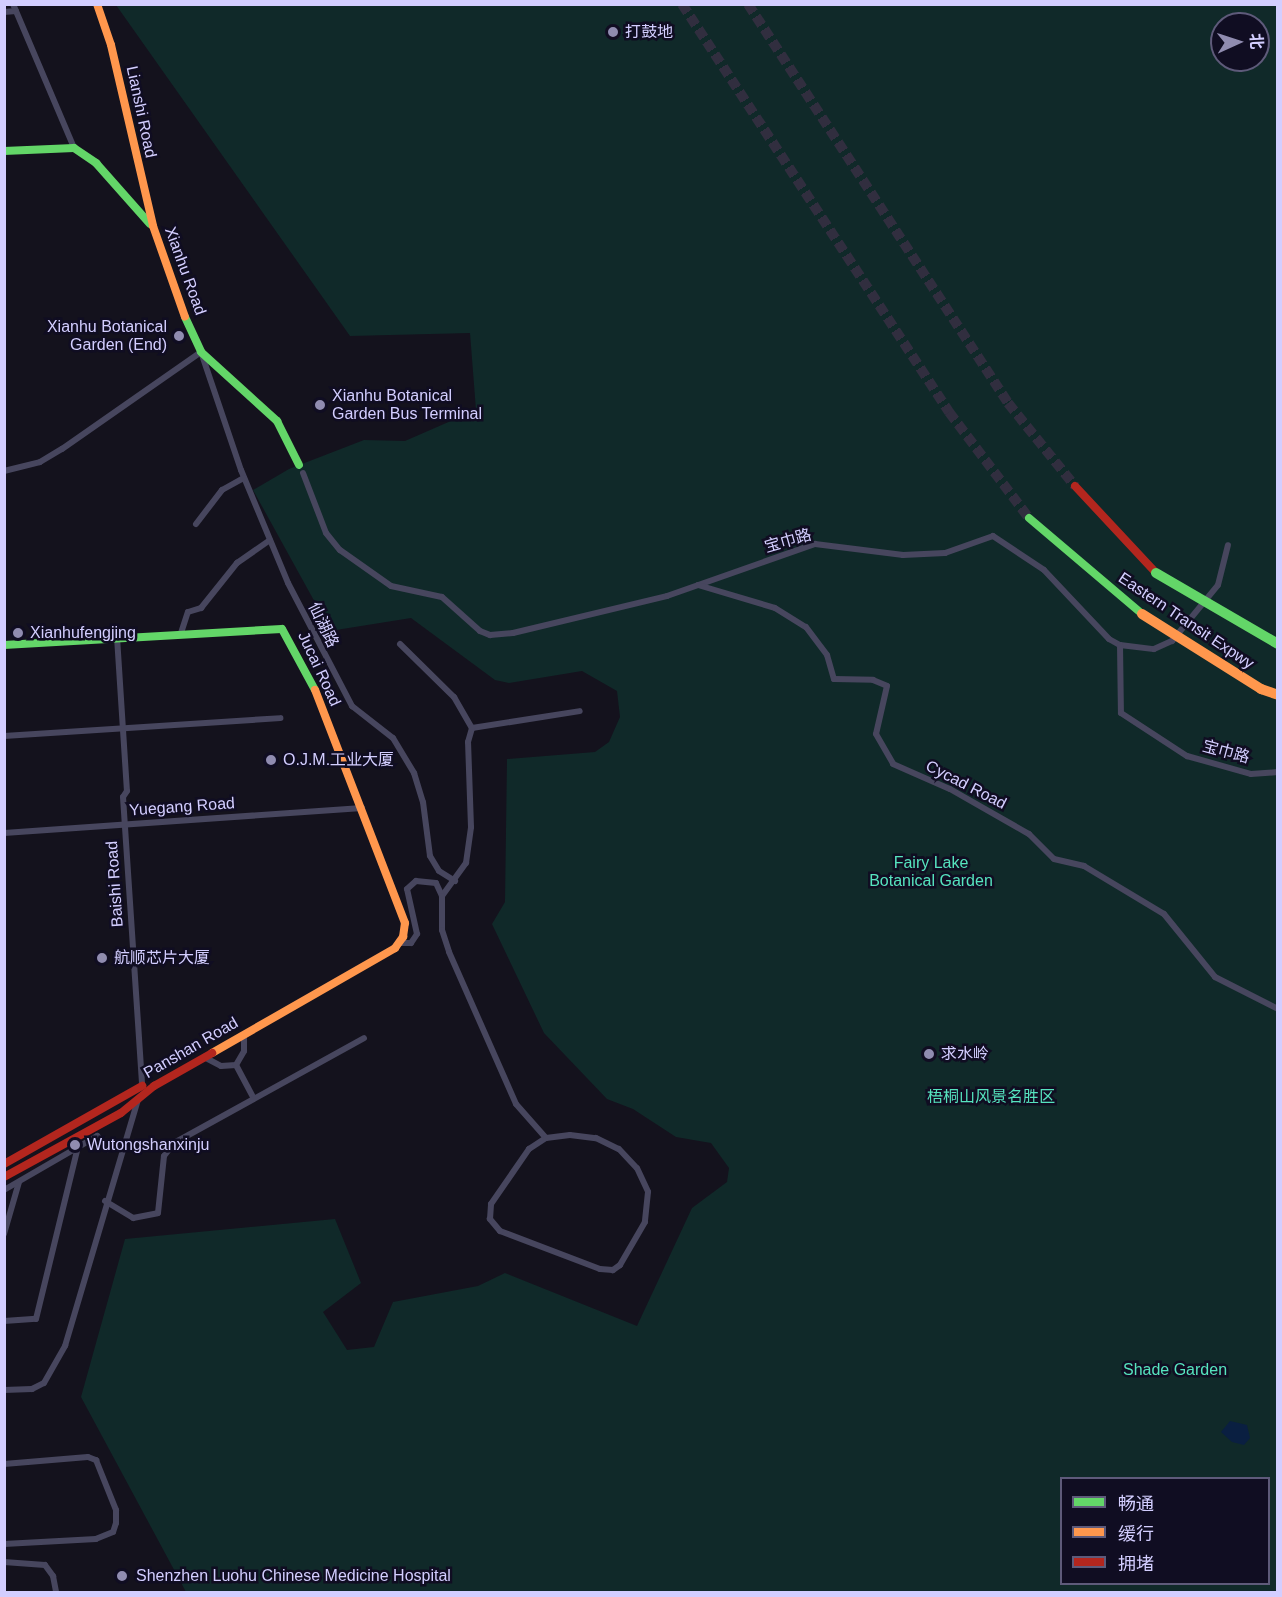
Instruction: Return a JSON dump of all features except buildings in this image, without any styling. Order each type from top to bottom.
[{"type":"main road","name":"Lianshi Road","points":[[97,4],[111,45],[153,226]]},
{"type":"main road","name":"Xianhu Road","points":[[74,148],[96,163],[153,226],[172,287],[201,352],[278,421],[301,469]]},
{"type":"main road","points":[[4,151],[74,148]]},
{"type":"main road","name":"Eastern Transit Expwy","points":[[1075,486],[1156,573],[1278,645]]},
{"type":"main road","name":"Eastern Transit Expwy","points":[[1029,518],[1142,614],[1262,689],[1278,695]]},
{"type":"main road","name":"Jucai Road","points":[[4,645],[274,627],[285,632],[309,675],[405,923],[398,945]]},
{"type":"main road","name":"Panshan Road","points":[[4,1177],[121,1113],[138,1099],[204,1057],[398,945]]},
{"type":"main road","name":"Panshan Road","points":[[4,1164],[142,1086]]},
{"type":"street","points":[[4,12],[14,8],[74,148]]},
{"type":"street","points":[[4,471],[39,462],[62,450],[201,352]]},
{"type":"street","name":"仙湖路","points":[[201,352],[244,477],[270,540],[330,669],[352,706],[393,738],[414,773],[423,802],[430,856],[439,871],[455,881]]},
{"type":"street","name":"宝巾路","points":[[301,469],[326,533],[340,550],[391,586],[442,597],[480,632],[490,635],[550,625],[697,585],[814,544],[903,555],[945,553],[993,536],[1044,570],[1120,645],[1121,713],[1187,756],[1251,774],[1278,772]]},
{"type":"street","points":[[196,524],[222,490],[244,477]]},
{"type":"street","points":[[181,633],[188,612],[201,608],[237,563],[270,540]]},
{"type":"street","points":[[1120,645],[1154,649],[1172,641],[1218,585],[1228,545]]},
{"type":"street","name":"Cycad Road","points":[[697,585],[775,608],[806,627],[827,655],[834,680],[873,680],[887,686],[876,734],[893,764],[950,789],[1029,834],[1054,859],[1084,866],[1164,914],[1215,977],[1278,1009]]},
{"type":"street","name":"Baishi Road","points":[[117,637],[123,728],[125,824],[142,1086]]},
{"type":"street","points":[[400,645],[454,697],[472,728],[468,742],[471,827],[466,863],[442,896]]},
{"type":"street","points":[[472,728],[580,711]]},
{"type":"street","points":[[4,736],[280,718]]},
{"type":"street","name":"Yuegang Road","points":[[4,833],[362,808]]},
{"type":"street","points":[[398,945],[411,943],[417,934],[407,899],[410,885],[430,880],[436,883],[442,896],[442,930],[449,952],[516,1104],[546,1138]]},
{"type":"street","points":[[236,1065],[244,1051],[244,1035]]},
{"type":"street","points":[[105,1201],[133,1218],[158,1213],[164,1155],[174,1143],[364,1038]]},
{"type":"street","points":[[204,1057],[221,1066],[236,1065]]},
{"type":"street","points":[[236,1065],[255,1099]]},
{"type":"street","points":[[4,1390],[32,1389],[45,1383],[65,1346],[105,1201],[138,1099]]},
{"type":"street","points":[[570,1135],[596,1138],[619,1149],[637,1168],[648,1192],[648,1214],[617,1268],[600,1269],[500,1231],[492,1224],[489,1214],[494,1199],[529,1149],[546,1138],[570,1135]]},
{"type":"street","points":[[4,1190],[97,1136],[108,1149]]},
{"type":"street","points":[[4,1322],[36,1319],[78,1147]]},
{"type":"street","points":[[4,1234],[19,1182]]},
{"type":"street","points":[[4,1464],[88,1457],[96,1461],[116,1516],[112,1532],[105,1538],[4,1544]]},
{"type":"street","points":[[4,1562],[45,1565],[53,1576],[57,1593]]},
{"type":"green space","name":"Fairy Lake Botanical Garden","points":[[116,5],[1277,5],[1277,1592],[186,1592],[81,1397],[125,1239],[335,1219],[361,1283],[323,1312],[347,1350],[374,1347],[393,1302],[478,1286],[505,1273],[637,1326],[692,1208],[727,1182],[729,1168],[711,1143],[676,1137],[633,1109],[607,1099],[544,1033],[492,924],[505,902],[507,759],[595,752],[609,742],[620,717],[617,691],[582,671],[509,683],[495,680],[411,618],[336,630],[317,606],[253,490],[289,469],[364,440],[405,441],[476,410],[470,333],[350,336]]},
{"type":"water","points":[[1230,1421],[1247,1425],[1250,1438],[1244,1445],[1232,1442],[1221,1432]]},
{"type":"tunnel","points":[[682,4],[949,412],[1029,518]]},
{"type":"tunnel","points":[[748,4],[1008,403],[1075,486]]},
{"type":"traffic: fast","points":[[4,151],[74,148],[96,163],[150,224]]},
{"type":"traffic: fast","points":[[185,317],[201,352],[277,421],[299,465]]},
{"type":"traffic: fast","points":[[1029,518],[1142,614]]},
{"type":"traffic: fast","points":[[1156,573],[1278,644]]},
{"type":"traffic: fast","points":[[4,645],[282,629],[315,690]]},
{"type":"traffic: slow","points":[[97,4],[111,45],[153,226],[185,317]]},
{"type":"traffic: slow","points":[[1142,614],[1261,689],[1278,695]]},
{"type":"traffic: slow","points":[[212,1053],[395,948],[403,937],[405,923],[315,690]]},
{"type":"traffic: jam","points":[[1075,486],[1156,573]]},
{"type":"traffic: jam","points":[[4,1177],[121,1113],[154,1086],[212,1053]]},
{"type":"traffic: jam","points":[[4,1164],[142,1086]]},
{"type":"place","name":"打鼓地","points":[[613,32]]},
{"type":"place","name":"Xianhu Botanical Garden (End)","points":[[179,336]]},
{"type":"place","name":"Xianhu Botanical Garden Bus Terminal","points":[[320,405]]},
{"type":"place","name":"Xianhufengjing","points":[[18,633]]},
{"type":"place","name":"O.J.M.工业大厦","points":[[271,760]]},
{"type":"place","name":"航顺芯片大厦","points":[[102,958]]},
{"type":"place","name":"求水岭","points":[[929,1054]]},
{"type":"place","name":"Wutongshanxinju","points":[[75,1145]]},
{"type":"place","name":"Shenzhen Luohu Chinese Medicine Hospital","points":[[122,1576]]},
{"type":"park label","name":"梧桐山风景名胜区","points":[[991,1097]]},
{"type":"park label","name":"Shade Garden","points":[[1175,1370]]}]
